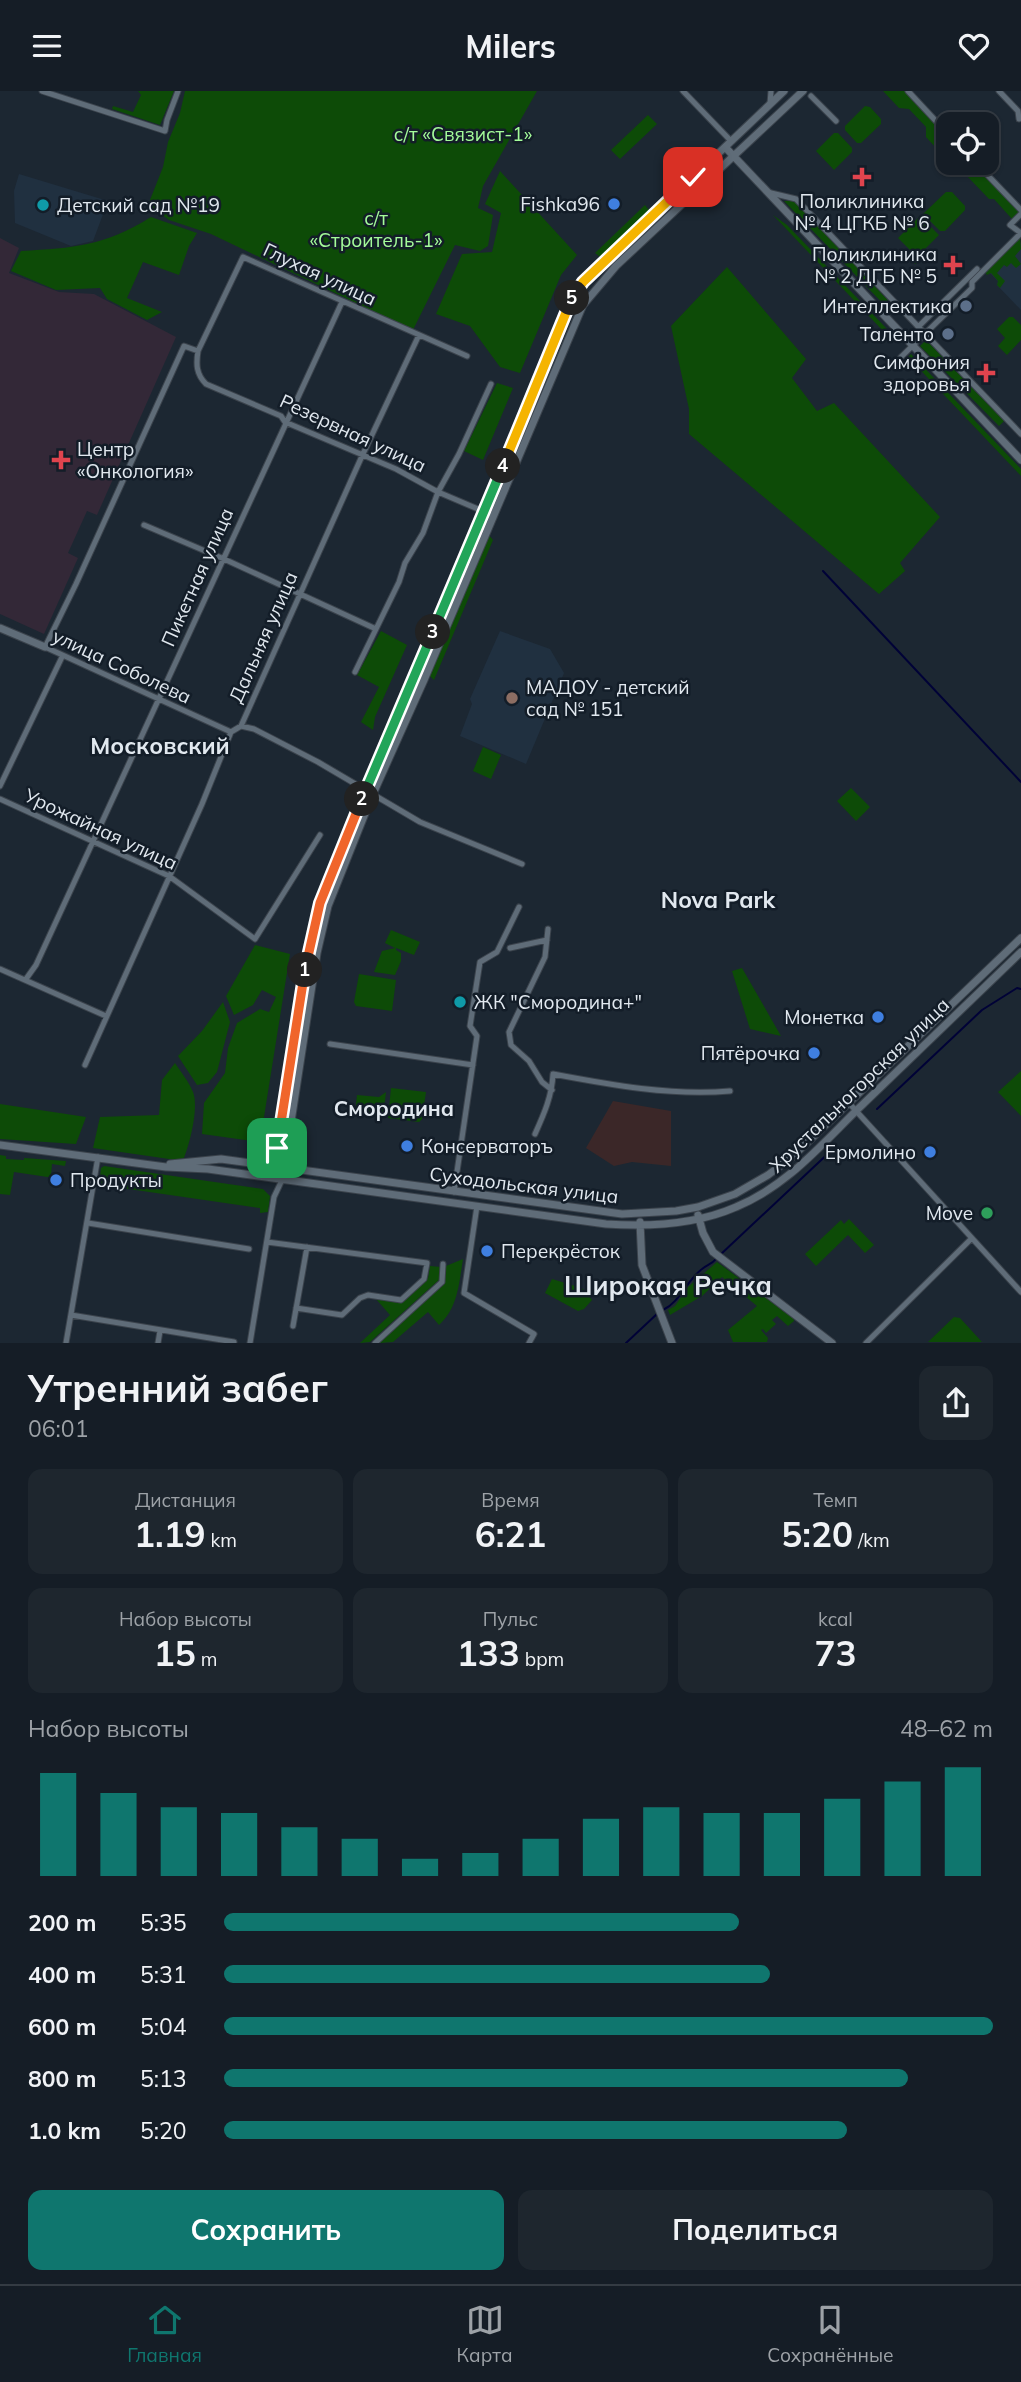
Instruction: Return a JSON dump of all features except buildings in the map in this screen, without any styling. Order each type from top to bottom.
[{"type":"main road","points":[[272,1178],[308,951],[324,892],[368,794],[572,299],[583,282],[784,91]]},
{"type":"main road","points":[[282,1180],[317,953],[328,906],[368,794],[424,680],[583,305],[616,266],[801,93]]},
{"type":"main road","points":[[728,144],[734,156],[767,192],[1021,460]]},
{"type":"main road","name":"улица Соболева","points":[[0,628],[45,647]]},
{"type":"main road","points":[[1019,940],[1017,949],[1021,951]]},
{"type":"main road","name":"Хрустальногорская улица","points":[[698,1207],[735,1194],[792,1157],[1019,940]]},
{"type":"main road","name":"Хрустальногорская улица","points":[[537,1215],[606,1224],[640,1225],[682,1223],[737,1207],[778,1184],[807,1161],[1021,951]]},
{"type":"main road","points":[[975,981],[982,983],[983,989]]},
{"type":"main road","name":"Суходольская улица","points":[[0,1145],[272,1178],[537,1215]]},
{"type":"main road","name":"Суходольская улица","points":[[151,1164],[213,1159],[599,1211],[640,1214],[698,1207]]},
{"type":"main road","points":[[698,1207],[703,1233],[713,1251],[832,1342]]},
{"type":"main road","points":[[640,1214],[642,1265],[672,1342]]},
{"type":"street","points":[[42,91],[165,131],[178,91]]},
{"type":"street","points":[[684,91],[712,120],[728,144]]},
{"type":"street","points":[[770,104],[771,91]]},
{"type":"street","points":[[908,91],[936,121]]},
{"type":"street","points":[[999,91],[1018,111],[1019,119]]},
{"type":"street","points":[[801,93],[811,94],[836,121]]},
{"type":"street","points":[[901,357],[972,288],[972,282],[1020,234],[1010,225],[1021,212],[987,175]]},
{"type":"street","points":[[767,192],[796,199],[1021,434]]},
{"type":"street","name":"Глухая улица","points":[[200,378],[197,367],[198,351],[243,257],[467,356]]},
{"type":"street","points":[[918,327],[976,268]]},
{"type":"street","name":"Пикетная улица","points":[[26,979],[36,965],[342,302]]},
{"type":"street","name":"Дальняя улица","points":[[231,732],[241,726],[419,335]]},
{"type":"street","points":[[45,647],[184,346],[198,351]]},
{"type":"street","name":"Резервная улица","points":[[200,378],[206,384],[281,416],[285,422],[396,469],[438,492],[492,515]]},
{"type":"street","points":[[355,672],[399,582],[405,562],[423,533],[438,492],[459,454],[491,384]]},
{"type":"street","points":[[995,433],[1008,421]]},
{"type":"street","points":[[144,525],[376,629]]},
{"type":"street","name":"улица Соболева","points":[[45,647],[231,732]]},
{"type":"street","points":[[0,786],[62,657]]},
{"type":"street","points":[[241,726],[254,729],[318,762],[368,794],[420,822],[522,864]]},
{"type":"street","points":[[85,1065],[202,804],[231,732]]},
{"type":"street","name":"Урожайная улица","points":[[0,799],[169,876],[255,939],[320,835]]},
{"type":"street","points":[[454,1192],[477,1036],[470,1027],[480,962],[497,952],[519,907]]},
{"type":"street","points":[[548,929],[545,957],[509,1032],[511,1045],[529,1061],[542,1082],[552,1090]]},
{"type":"street","points":[[510,948],[547,940]]},
{"type":"street","points":[[0,969],[106,1016]]},
{"type":"street","points":[[330,1044],[473,1065]]},
{"type":"street","points":[[535,1135],[552,1090],[553,1074],[662,1091],[730,1091]]},
{"type":"street","points":[[848,1102],[1021,1292]]},
{"type":"street","points":[[66,1342],[98,1157]]},
{"type":"street","points":[[272,1178],[276,1190]]},
{"type":"street","points":[[250,1342],[276,1190],[282,1180]]},
{"type":"street","points":[[477,1206],[464,1293],[534,1334],[529,1342]]},
{"type":"street","points":[[88,1223],[249,1249]]},
{"type":"street","points":[[866,1342],[971,1239]]},
{"type":"street","points":[[267,1242],[427,1263],[424,1279],[401,1300],[368,1295],[359,1298],[342,1315],[296,1308]]},
{"type":"street","points":[[293,1326],[307,1247]]},
{"type":"street","points":[[375,1342],[442,1282],[443,1264]]},
{"type":"street","points":[[71,1315],[234,1342]]},
{"type":"street","points":[[158,1342],[160,1331]]},
{"type":"shaded area","points":[[19,174],[108,201],[93,241],[71,246],[15,223],[14,191]]},
{"type":"shaded area","name":"Центр «Онкология»","points":[[0,238],[19,248],[9,273],[59,292],[94,294],[176,337],[97,515],[87,511],[68,553],[78,558],[44,634],[0,614]]},
{"type":"shaded area","points":[[1021,242],[1021,310],[997,285],[998,281],[990,273]]},
{"type":"shaded area","name":"МАДОУ - детский сад № 151","points":[[500,631],[550,649],[564,673],[526,764],[460,736],[472,704],[470,699]]},
{"type":"shaded area","points":[[613,1101],[671,1111],[671,1166],[632,1162],[614,1166],[586,1148]]},
{"type":"green space","points":[[138,91],[174,91],[160,125],[112,109],[113,106],[133,112],[141,95]]},
{"type":"green space","name":"с/т «Строитель-1»","points":[[185,91],[537,91],[483,186],[478,208],[493,215],[488,246],[480,251],[455,245],[413,330],[211,234],[169,220],[148,205],[163,167],[168,142],[180,113]]},
{"type":"green space","points":[[883,91],[905,91],[936,123],[936,148],[926,137],[926,127],[909,109],[899,108]]},
{"type":"green space","points":[[865,106],[870,107],[881,119],[881,124],[861,143],[857,143],[845,130],[845,126]]},
{"type":"green space","points":[[648,115],[657,124],[620,159],[611,150]]},
{"type":"green space","points":[[834,133],[838,133],[852,148],[852,152],[834,170],[816,151]]},
{"type":"green space","points":[[500,171],[577,255],[561,275],[520,373],[500,367],[470,326],[436,314],[462,254],[492,252],[501,213],[485,204]]},
{"type":"green space","points":[[966,175],[986,175],[1020,211],[1012,219],[994,199],[989,199]]},
{"type":"green space","points":[[946,192],[952,192],[965,206],[965,210],[945,231],[940,231],[923,214]]},
{"type":"green space","points":[[784,201],[794,201],[898,311],[894,315]]},
{"type":"green space","points":[[645,205],[649,210],[648,214],[604,256],[595,253]]},
{"type":"green space","points":[[773,215],[787,225],[888,330],[885,333]]},
{"type":"green space","points":[[920,216],[939,235],[917,257],[898,238]]},
{"type":"green space","points":[[151,217],[197,233],[189,246],[179,275],[143,262],[127,298],[162,312],[147,320],[107,299],[100,288],[56,290],[11,271],[21,251],[88,244],[118,234]]},
{"type":"green space","points":[[1020,237],[1021,249],[1015,256],[1021,264],[1016,268],[1011,263],[1007,267],[1004,265],[997,273],[1005,281],[1000,288],[991,273],[987,275],[985,272]]},
{"type":"green space","points":[[727,267],[806,359],[792,378],[817,411],[834,403],[940,517],[900,563],[905,571],[879,594],[689,434],[689,409],[671,326]]},
{"type":"green space","points":[[1009,317],[1013,317],[1021,325],[1021,340],[1007,355],[998,346],[1005,338],[997,329]]},
{"type":"green space","points":[[926,340],[1004,421],[999,426],[920,346]]},
{"type":"green space","points":[[911,354],[1021,469],[1021,476],[908,357]]},
{"type":"green space","points":[[497,383],[513,388],[483,460],[464,451]]},
{"type":"green space","points":[[488,534],[493,540],[434,680],[429,675]]},
{"type":"green space","points":[[381,631],[407,645],[375,717],[373,730],[361,722],[379,687],[357,675]]},
{"type":"green space","points":[[483,747],[501,755],[491,779],[473,771]]},
{"type":"green space","points":[[851,788],[870,807],[856,821],[837,801]]},
{"type":"green space","points":[[391,930],[420,942],[414,955],[396,948],[401,953],[401,961],[395,975],[374,972],[382,951],[395,948],[385,943]]},
{"type":"green space","points":[[255,945],[290,954],[260,1142],[202,1134],[204,1103],[225,1073],[228,1048],[237,1023],[260,1009],[269,1012],[276,997],[262,990],[253,1005],[234,1015],[226,996]]},
{"type":"green space","points":[[742,968],[781,1036],[750,1029],[732,971]]},
{"type":"green space","points":[[359,974],[396,980],[392,1011],[356,1006],[354,1002]]},
{"type":"green space","points":[[223,1002],[230,1022],[217,1072],[208,1083],[197,1085],[178,1056],[202,1031]]},
{"type":"green space","points":[[175,1063],[195,1099],[193,1125],[184,1158],[176,1160],[93,1148],[100,1117],[159,1115],[162,1080]]},
{"type":"green space","points":[[1021,1071],[1021,1116],[998,1092]]},
{"type":"green space","points":[[391,1088],[426,1092],[422,1119],[419,1122],[388,1118]]},
{"type":"green space","points":[[386,1092],[383,1117],[355,1114],[357,1095],[379,1097]]},
{"type":"green space","points":[[0,1104],[86,1117],[76,1144],[0,1139]]},
{"type":"green space","points":[[0,1155],[6,1156],[6,1159],[66,1161],[65,1166],[52,1164],[51,1175],[61,1176],[61,1179],[14,1172],[10,1195],[0,1194]]},
{"type":"green space","points":[[104,1166],[263,1189],[270,1196],[268,1212],[260,1213],[260,1208],[101,1185],[101,1168]]},
{"type":"green space","points":[[849,1219],[874,1245],[865,1253],[848,1235],[816,1266],[805,1254],[841,1220],[844,1224]]},
{"type":"green space","points":[[463,1259],[454,1303],[439,1325],[428,1312],[393,1342],[379,1343],[444,1284],[446,1266]]},
{"type":"green space","points":[[717,1262],[794,1321],[788,1326],[777,1316],[772,1320],[776,1324],[766,1333],[761,1330],[768,1338],[767,1342],[733,1342],[728,1330],[757,1306],[722,1277],[702,1296],[670,1315],[668,1310],[675,1306],[688,1287]]},
{"type":"green space","points":[[430,1266],[441,1267],[440,1279],[370,1342],[360,1343],[390,1315],[376,1299],[402,1303],[428,1278]]},
{"type":"green space","points":[[552,1279],[582,1288],[592,1300],[584,1309],[578,1311],[545,1293]]},
{"type":"green space","points":[[954,1317],[960,1318],[982,1342],[928,1342]]},
{"type":"waterway","points":[[823,571],[1021,782]]},
{"type":"waterway","points":[[877,1109],[982,1010],[1017,988],[1021,989]]},
{"type":"waterway","points":[[720,1255],[834,1148]]},
{"type":"waterway","points":[[663,1310],[674,1302],[697,1274],[716,1259]]},
{"type":"waterway","points":[[626,1343],[658,1313]]},
{"type":"place","name":"Поликлиника № 4 ЦГКБ № 6","points":[[862,177]]},
{"type":"place","name":"Fishka96","points":[[614,204]]},
{"type":"place","name":"Детский сад №19","points":[[43,205]]},
{"type":"place","name":"Поликлиника № 2 ДГБ № 5","points":[[953,265]]},
{"type":"place","name":"Интеллектика","points":[[966,306]]},
{"type":"place","name":"Таленто","points":[[948,334]]},
{"type":"place","name":"Симфония здоровья","points":[[986,373]]},
{"type":"place","name":"Центр «Онкология»","points":[[61,460]]},
{"type":"place","name":"МАДОУ - детский сад № 151","points":[[512,698]]},
{"type":"place","name":"ЖК \"Смородина+\"","points":[[460,1002]]},
{"type":"place","name":"Монетка","points":[[878,1017]]},
{"type":"place","name":"Пятёрочка","points":[[814,1053]]},
{"type":"place","name":"Консерваторъ","points":[[407,1146]]},
{"type":"place","name":"Ермолино","points":[[930,1152]]},
{"type":"place","name":"Продукты","points":[[56,1180]]},
{"type":"place","name":"Move","points":[[987,1213]]},
{"type":"place","name":"Перекрёсток","points":[[487,1251]]},
{"type":"district","name":"Московский","points":[[160,745]]},
{"type":"district","name":"Nova Park","points":[[718,899]]},
{"type":"district","name":"Смородина","points":[[394,1108]]},
{"type":"district","name":"Широкая Речка","points":[[668,1285]]},
{"type":"route","points":[[277,1148],[308,951],[320,903],[335,860],[572,299],[583,282],[693,177]]},
{"type":"park label","name":"с/т «Связист-1»","points":[[463,134]]}]
